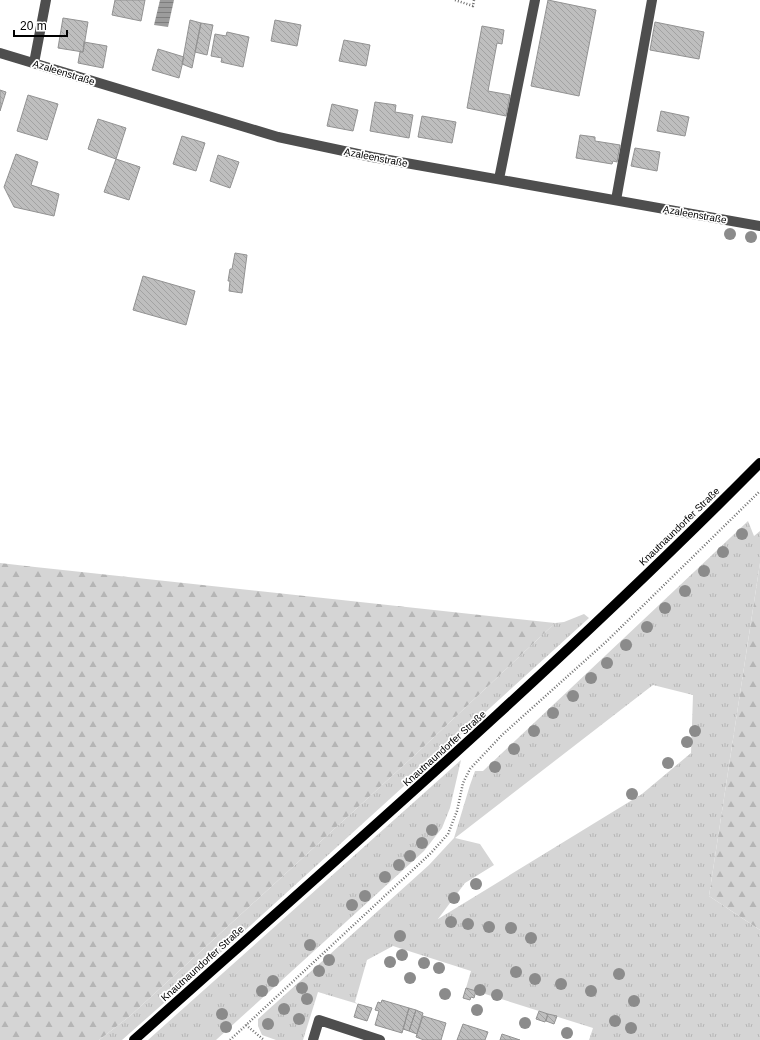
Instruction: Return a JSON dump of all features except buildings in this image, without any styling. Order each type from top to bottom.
[{"type":"main road","name":"Knautnaundorfer Straße","points":[[134,1040],[493,720],[713,511],[760,463]]},
{"type":"street","points":[[34,63],[46,0]]},
{"type":"street","points":[[499,179],[535,0]]},
{"type":"street","points":[[616,200],[652,0]]},
{"type":"street","name":"Azaleenstraße","points":[[0,53],[278,137],[372,156],[760,226]]},
{"type":"street","points":[[313,1040],[319,1020],[352,1036],[380,1040]]},
{"type":"path","points":[[455,0],[473,6],[474,0]]},
{"type":"path","points":[[230,1040],[388,895],[448,834],[457,811],[463,783],[470,769],[497,741],[615,634],[760,491]]},
{"type":"path","points":[[246,1025],[264,1040]]},
{"type":"green space","points":[[748,521],[754,536],[760,531],[760,563],[709,896],[760,930],[760,1040],[589,1040],[593,1028],[466,988],[471,971],[393,946],[367,960],[355,1002],[358,1004],[318,992],[303,1040],[276,1040],[262,1035],[258,1026],[258,1019],[429,865],[454,838],[475,771],[483,771]],"holes":[[[653,685],[693,695],[691,753],[642,794],[438,919],[465,883],[494,865],[480,844],[455,838]]]},
{"type":"green space","points":[[0,563],[555,623],[416,754],[130,1016],[99,1040],[0,1040]]},
{"type":"green space","points":[[760,563],[760,930],[709,896]]},
{"type":"green space","points":[[584,614],[589,618],[207,965],[122,1040],[99,1040],[130,1016],[416,754],[555,623],[564,622]]},
{"type":"green space","points":[[461,760],[450,808],[442,828],[424,851],[216,1040],[148,1040]]},
{"type":"shaded area","points":[[160,0],[174,0],[168,27],[154,25]]}]
